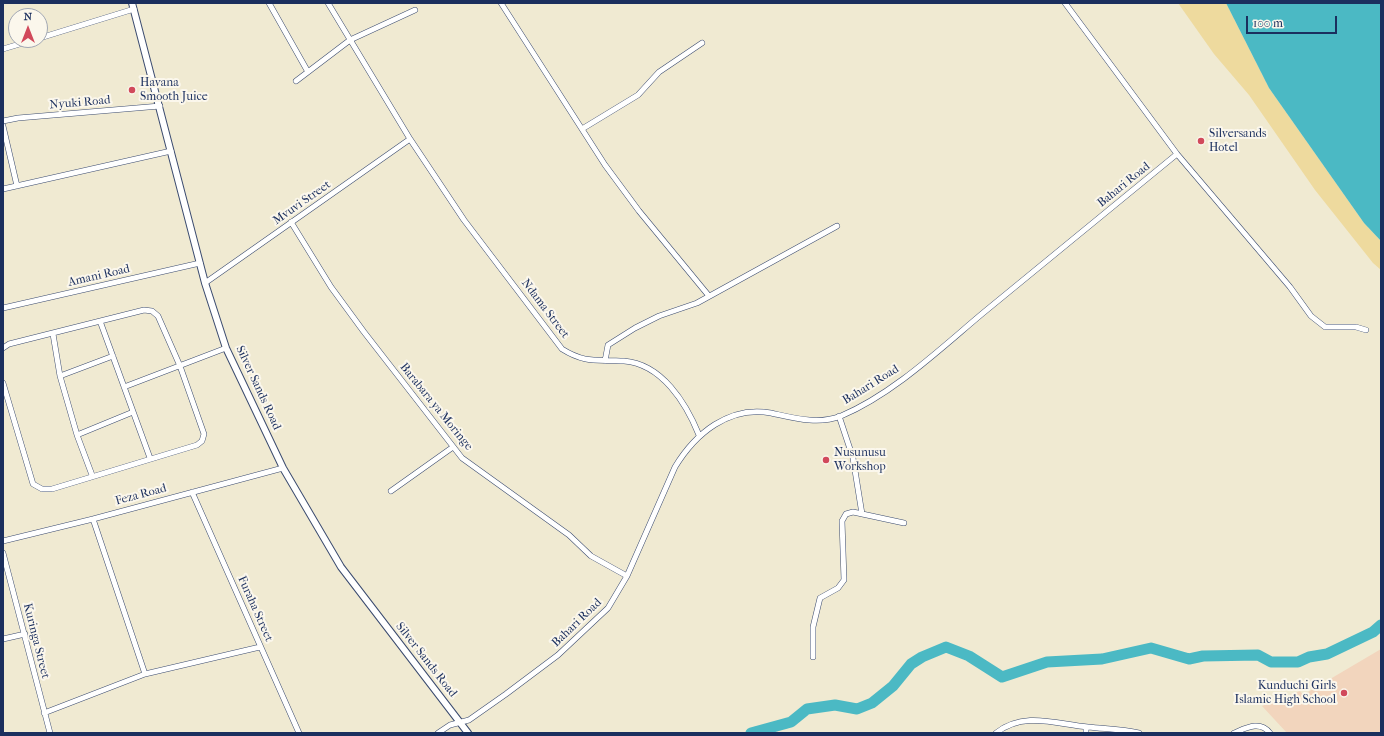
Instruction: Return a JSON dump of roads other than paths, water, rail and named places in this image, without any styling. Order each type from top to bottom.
[{"type":"street","points":[[269,3],[308,72]]},
{"type":"street","name":"Ndama Street","points":[[328,3],[410,139],[464,220],[562,349],[574,357],[589,361],[625,361],[645,367],[663,378],[689,413],[699,435]]},
{"type":"street","points":[[501,3],[605,165],[639,211],[709,296]]},
{"type":"street","points":[[1064,3],[1177,154],[1290,287],[1310,316],[1325,327],[1356,327],[1366,330]]},
{"type":"street","points":[[48,35],[133,6]]},
{"type":"street","name":"Silver Sands Road","points":[[133,6],[205,283],[226,348],[284,468],[341,567],[468,733]]},
{"type":"street","points":[[296,81],[350,40],[415,10]]},
{"type":"street","points":[[582,130],[638,95],[659,72],[702,42]]},
{"type":"street","name":"Nyuki Road","points":[[3,121],[18,118],[160,106]]},
{"type":"street","points":[[3,126],[17,186]]},
{"type":"street","name":"Mvuvi Street","points":[[205,283],[410,139]]},
{"type":"street","points":[[3,189],[171,151]]},
{"type":"street","name":"Bahari Road","points":[[438,733],[450,725],[470,720],[506,694],[558,655],[592,625],[608,608],[627,576],[675,467],[685,451],[699,435],[722,420],[737,415],[769,413],[792,419],[814,421],[839,416],[875,397],[920,365],[1177,154]]},
{"type":"street","name":"Barabara ya Moringe","points":[[291,222],[331,287],[354,319],[462,458],[569,535],[592,556],[627,576]]},
{"type":"street","points":[[605,361],[606,349],[611,342],[659,316],[697,303],[837,226]]},
{"type":"street","name":"Amani Road","points":[[3,308],[200,263]]},
{"type":"street","points":[[3,348],[9,344],[144,310],[152,311],[158,316],[180,366],[204,434],[204,438],[197,445],[92,475],[47,490],[42,489],[34,484],[3,383]]},
{"type":"street","points":[[100,321],[150,458]]},
{"type":"street","points":[[53,334],[60,376],[92,475]]},
{"type":"street","points":[[124,387],[226,348]]},
{"type":"street","points":[[60,376],[113,356]]},
{"type":"street","points":[[78,435],[133,412]]},
{"type":"street","points":[[839,416],[853,458],[862,514]]},
{"type":"street","points":[[391,491],[453,447]]},
{"type":"street","name":"Feza Road","points":[[3,541],[93,519],[284,468]]},
{"type":"street","name":"Furaha Street","points":[[192,492],[299,733]]},
{"type":"street","points":[[813,657],[813,627],[820,598],[838,588],[844,580],[842,521],[850,513],[862,514],[904,523]]},
{"type":"street","points":[[93,519],[145,674]]},
{"type":"street","name":"Kuringa Street","points":[[3,553],[50,733]]},
{"type":"street","points":[[3,639],[25,634]]},
{"type":"street","points":[[44,713],[145,674],[260,647]]},
{"type":"street","points":[[996,733],[1018,722],[1038,719],[1086,727],[1125,729],[1139,733]]},
{"type":"street","points":[[1234,733],[1254,725],[1264,727],[1270,733]]},
{"type":"street","points":[[1086,727],[1086,733]]},
{"type":"water","points":[[1226,3],[1381,3],[1381,241],[1364,223],[1269,88]]},
{"type":"waterway","points":[[751,733],[791,722],[807,709],[835,705],[857,709],[872,703],[893,686],[911,664],[922,657],[946,647],[969,656],[1002,677],[1047,662],[1102,659],[1151,648],[1189,659],[1203,656],[1258,655],[1271,662],[1298,662],[1309,657],[1327,654],[1373,632],[1381,625]]},
{"type":"place","name":"Havana Smooth Juice","points":[[132,90]]},
{"type":"place","name":"Silversands Hotel","points":[[1201,141]]},
{"type":"place","name":"Nusunusu Workshop","points":[[826,460]]},
{"type":"place","name":"Kunduchi Girls Islamic High School","points":[[1344,693]]}]
